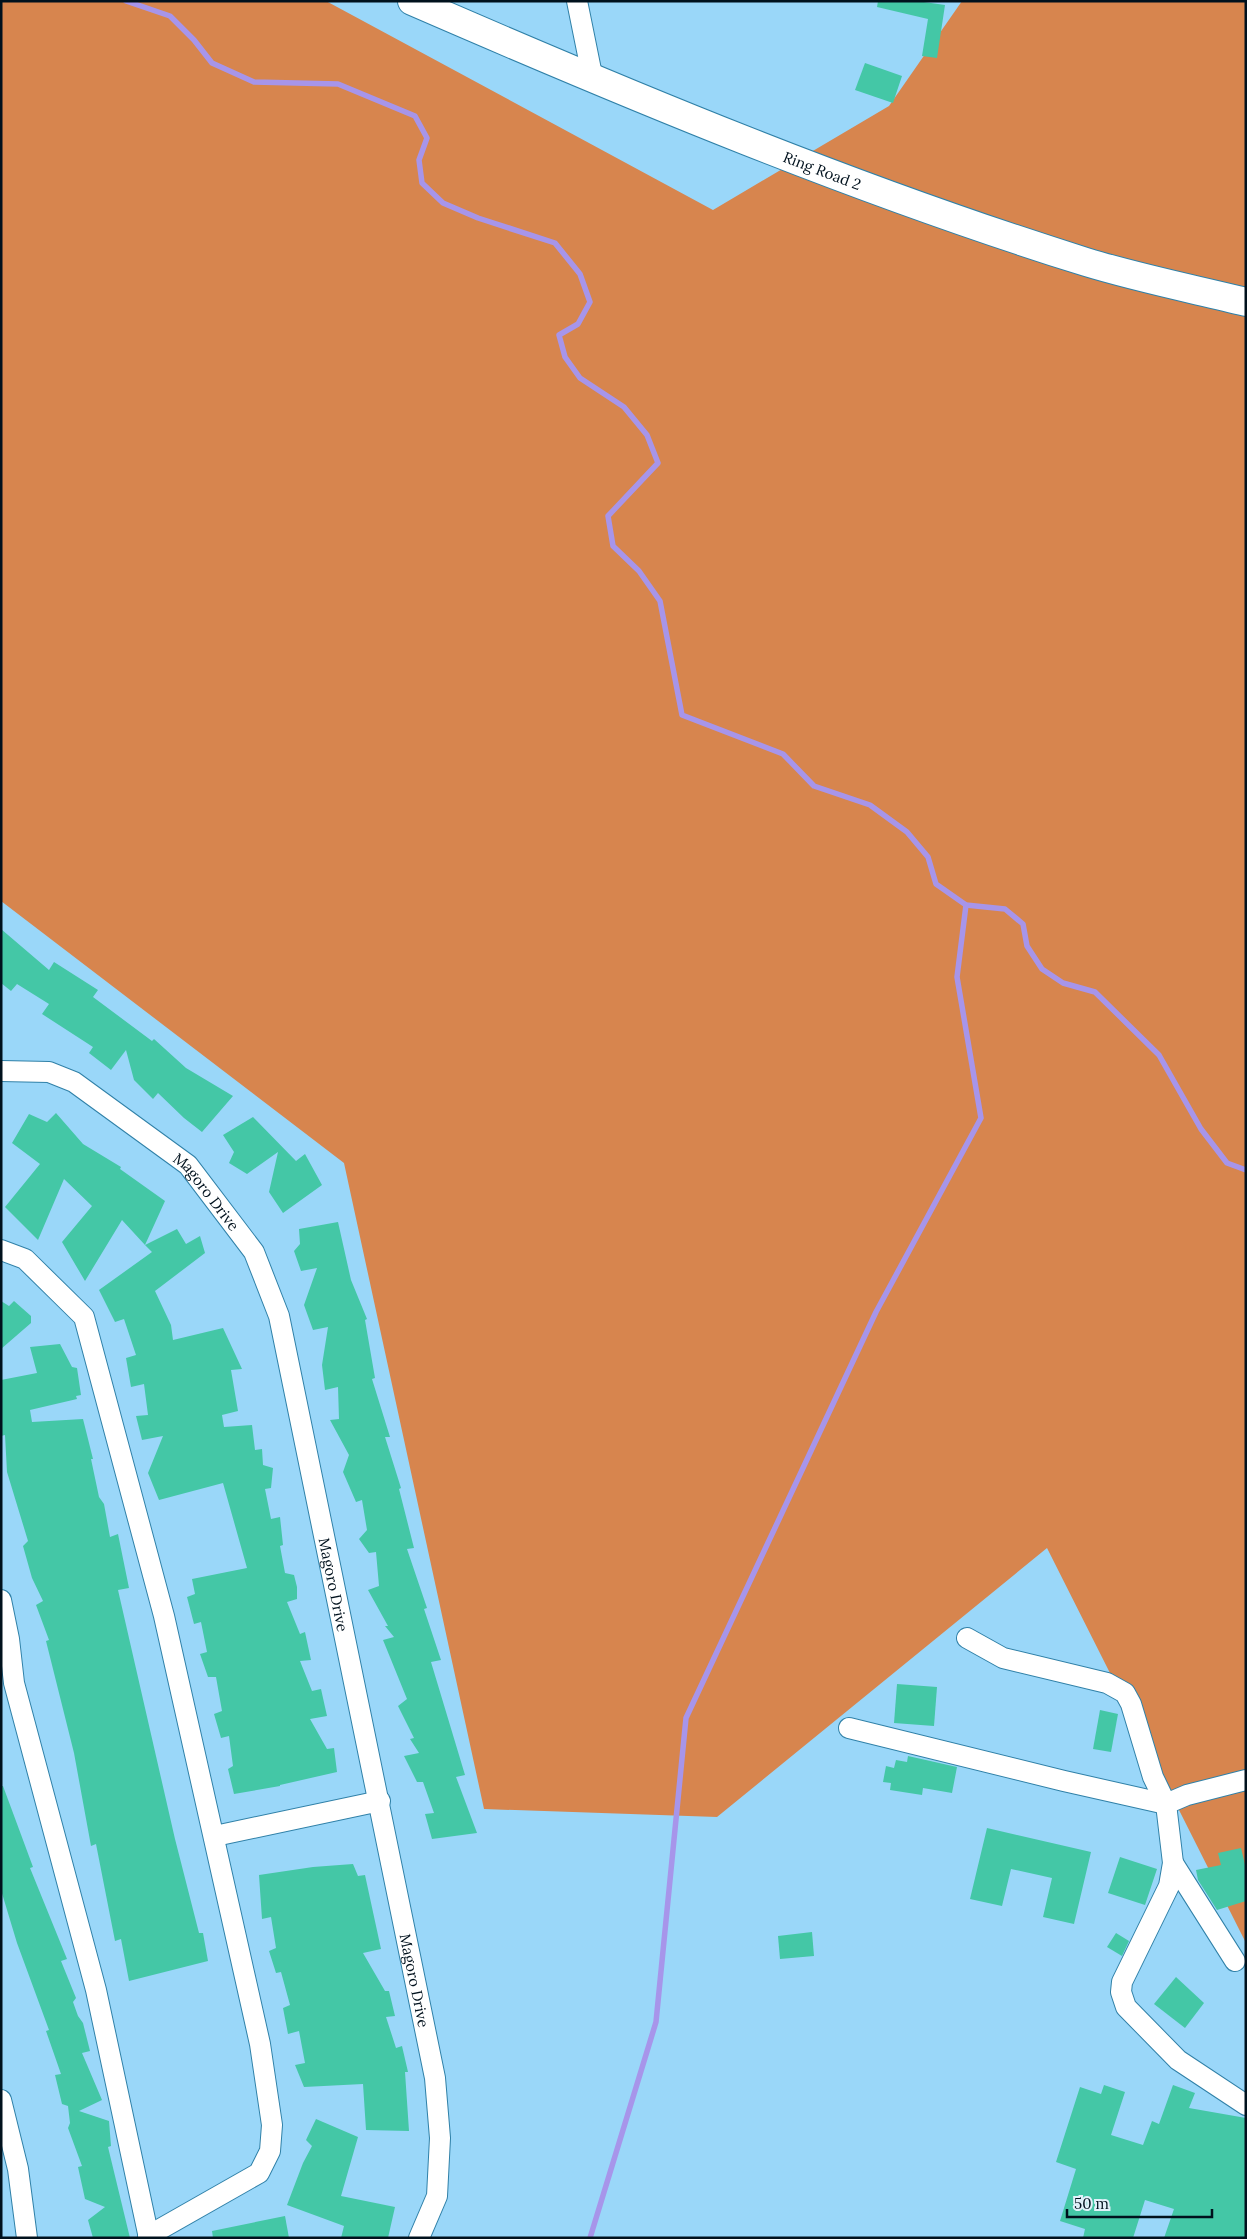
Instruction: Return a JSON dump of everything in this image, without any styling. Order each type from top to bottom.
[{"type":"main road","name":"Ring Road 2","points":[[412,1],[594,80],[792,159],[945,215],[1088,263],[1246,302]]},
{"type":"street","points":[[577,1],[594,80]]},
{"type":"street","name":"Magoro Drive","points":[[1,1071],[49,1072],[74,1082],[188,1165],[254,1252],[279,1316],[435,2078],[440,2138],[437,2196],[419,2238]]},
{"type":"street","points":[[1,1250],[24,1259],[84,1317],[164,1616],[215,1836],[260,2044],[272,2125],[270,2151],[259,2173],[148,2237],[96,1990],[14,1683],[9,1639],[1,1600]]},
{"type":"street","points":[[966,1638],[1003,1658],[1107,1683],[1124,1693],[1131,1704],[1154,1777],[1166,1804],[1173,1863],[1168,1886],[1122,1982],[1121,1992],[1126,2007],[1178,2060],[1246,2105]]},
{"type":"street","points":[[1,1666],[14,1683]]},
{"type":"street","points":[[849,1728],[1166,1804],[1187,1795],[1246,1780]]},
{"type":"street","points":[[215,1836],[380,1802]]},
{"type":"street","points":[[1173,1863],[1235,1961]]},
{"type":"street","points":[[1,2100],[18,2169],[27,2238]]},
{"type":"shaded area","points":[[1,1],[326,1],[713,210],[889,106],[962,1],[1246,1],[1246,1943],[1047,1548],[717,1817],[484,1809],[344,1163],[1,901]]},
{"type":"building","points":[[878,1],[917,1],[945,5],[937,58],[922,56],[928,19],[877,7]]},
{"type":"building","points":[[865,63],[902,76],[893,103],[855,90]]},
{"type":"building","points":[[1,929],[49,970],[54,962],[98,990],[93,997],[152,1041],[154,1039],[186,1068],[233,1096],[202,1132],[158,1093],[153,1099],[134,1080],[126,1050],[111,1070],[89,1053],[93,1047],[42,1014],[49,1004],[17,984],[11,991],[1,983]]},
{"type":"building","points":[[56,1113],[83,1144],[121,1167],[120,1169],[165,1201],[145,1245],[122,1220],[85,1281],[62,1242],[92,1206],[64,1179],[38,1240],[5,1207],[40,1164],[12,1143],[29,1114],[47,1122]]},
{"type":"building","points":[[253,1117],[296,1161],[305,1154],[322,1185],[283,1213],[269,1192],[278,1152],[247,1174],[229,1163],[234,1152],[223,1135]]},
{"type":"building","points":[[338,1222],[351,1280],[367,1319],[365,1320],[375,1378],[372,1379],[390,1437],[385,1437],[401,1488],[399,1489],[414,1548],[407,1549],[427,1608],[424,1609],[441,1660],[431,1662],[465,1775],[456,1777],[477,1833],[432,1839],[425,1814],[434,1813],[423,1782],[417,1782],[404,1756],[419,1753],[410,1739],[414,1738],[398,1706],[407,1699],[383,1640],[394,1637],[385,1626],[388,1626],[368,1590],[379,1586],[376,1552],[369,1553],[359,1539],[367,1530],[362,1500],[356,1502],[343,1472],[349,1455],[330,1420],[339,1419],[338,1387],[325,1390],[322,1365],[328,1327],[313,1330],[304,1305],[317,1268],[301,1271],[294,1251],[300,1244],[299,1229]]},
{"type":"building","points":[[177,1229],[186,1244],[200,1236],[205,1253],[155,1291],[171,1325],[173,1340],[223,1328],[242,1369],[231,1370],[238,1411],[222,1415],[224,1427],[252,1425],[255,1450],[262,1449],[263,1465],[273,1468],[271,1488],[265,1489],[271,1519],[280,1517],[283,1545],[280,1546],[285,1573],[294,1575],[297,1587],[297,1599],[287,1602],[300,1634],[305,1632],[311,1660],[300,1661],[312,1691],[321,1689],[327,1716],[310,1719],[327,1749],[334,1748],[337,1772],[280,1786],[234,1794],[228,1769],[233,1766],[229,1736],[221,1738],[214,1714],[222,1711],[216,1677],[208,1677],[200,1654],[207,1652],[201,1622],[194,1624],[187,1597],[195,1594],[192,1579],[247,1568],[223,1483],[159,1500],[148,1473],[163,1436],[142,1440],[136,1416],[148,1415],[144,1384],[131,1387],[126,1358],[136,1355],[124,1319],[115,1322],[99,1290],[152,1252],[145,1245]]},
{"type":"building","points":[[1,1301],[9,1306],[14,1301],[31,1316],[31,1323],[1,1349]]},
{"type":"building","points":[[60,1344],[72,1367],[77,1368],[81,1395],[76,1396],[77,1399],[30,1410],[32,1422],[83,1419],[93,1459],[91,1459],[99,1497],[104,1504],[110,1537],[118,1534],[129,1588],[118,1590],[175,1839],[199,1933],[203,1933],[208,1961],[129,1981],[121,1939],[115,1941],[96,1844],[91,1846],[74,1753],[46,1641],[49,1640],[36,1605],[43,1601],[32,1578],[23,1546],[28,1541],[7,1472],[5,1435],[1,1436],[1,1380],[37,1373],[30,1347]]},
{"type":"building","points":[[897,1684],[937,1687],[934,1726],[894,1723]]},
{"type":"building","points":[[1100,1710],[1118,1714],[1111,1752],[1093,1749]]},
{"type":"building","points":[[908,1756],[957,1767],[952,1793],[923,1788],[922,1795],[890,1790],[891,1783],[883,1782],[886,1766],[894,1768],[896,1760],[907,1762]]},
{"type":"building","points":[[1,1786],[3,1786],[33,1867],[30,1868],[67,1959],[61,1961],[76,1998],[73,2002],[78,2016],[83,2023],[90,2051],[82,2053],[102,2100],[79,2111],[109,2121],[111,2146],[108,2147],[130,2238],[93,2238],[88,2220],[105,2207],[85,2199],[78,2167],[82,2166],[68,2128],[70,2123],[68,2106],[62,2104],[55,2075],[61,2074],[46,2031],[49,2030],[17,1943],[1,1890]]},
{"type":"building","points":[[987,1828],[1091,1852],[1074,1924],[1043,1917],[1052,1878],[1011,1869],[1002,1906],[970,1899]]},
{"type":"building","points":[[1241,1848],[1246,1869],[1246,1901],[1217,1910],[1198,1880],[1196,1870],[1221,1865],[1218,1853]]},
{"type":"building","points":[[1120,1857],[1157,1869],[1145,1905],[1108,1893]]},
{"type":"building","points":[[353,1864],[358,1876],[365,1875],[381,1949],[363,1953],[385,1991],[389,1991],[395,2016],[386,2017],[396,2048],[402,2046],[408,2072],[405,2072],[409,2131],[366,2130],[363,2084],[304,2087],[295,2065],[305,2063],[299,2031],[288,2034],[283,2008],[290,2005],[281,1972],[276,1973],[269,1951],[276,1948],[271,1917],[262,1919],[259,1875],[313,1867]]},
{"type":"building","points":[[812,1932],[814,1956],[780,1959],[778,1936]]},
{"type":"building","points":[[1116,1933],[1129,1941],[1122,1956],[1107,1947]]},
{"type":"building","points":[[1176,1977],[1204,2003],[1185,2028],[1154,2004]]},
{"type":"building","points":[[1104,2085],[1125,2092],[1111,2135],[1143,2145],[1152,2121],[1159,2124],[1173,2085],[1195,2093],[1189,2108],[1246,2118],[1246,2238],[1164,2238],[1174,2209],[1145,2200],[1133,2238],[1083,2238],[1085,2229],[1060,2221],[1076,2169],[1056,2162],[1080,2087],[1101,2094]]},
{"type":"building","points":[[316,2119],[358,2137],[341,2196],[395,2207],[388,2238],[341,2238],[344,2226],[287,2205],[303,2163],[312,2146],[306,2140]]},
{"type":"building","points":[[285,2216],[289,2238],[213,2238],[212,2231]]},
{"type":"waterway","points":[[126,1],[170,16],[194,40],[212,63],[254,82],[338,84],[415,116],[427,138],[419,160],[422,183],[443,203],[478,218],[555,243],[580,274],[590,302],[578,324],[559,335],[565,357],[580,378],[624,407],[647,435],[658,463],[608,516],[613,546],[639,571],[660,601],[682,715],[783,754],[814,786],[870,805],[907,832],[928,857],[936,884],[966,905],[1005,909],[1023,924],[1027,946],[1042,969],[1063,983],[1095,992],[1159,1055],[1201,1129],[1227,1163],[1246,1170]]},
{"type":"waterway","points":[[590,2238],[656,2022],[686,1718],[876,1312],[981,1118],[957,977],[966,905]]}]
